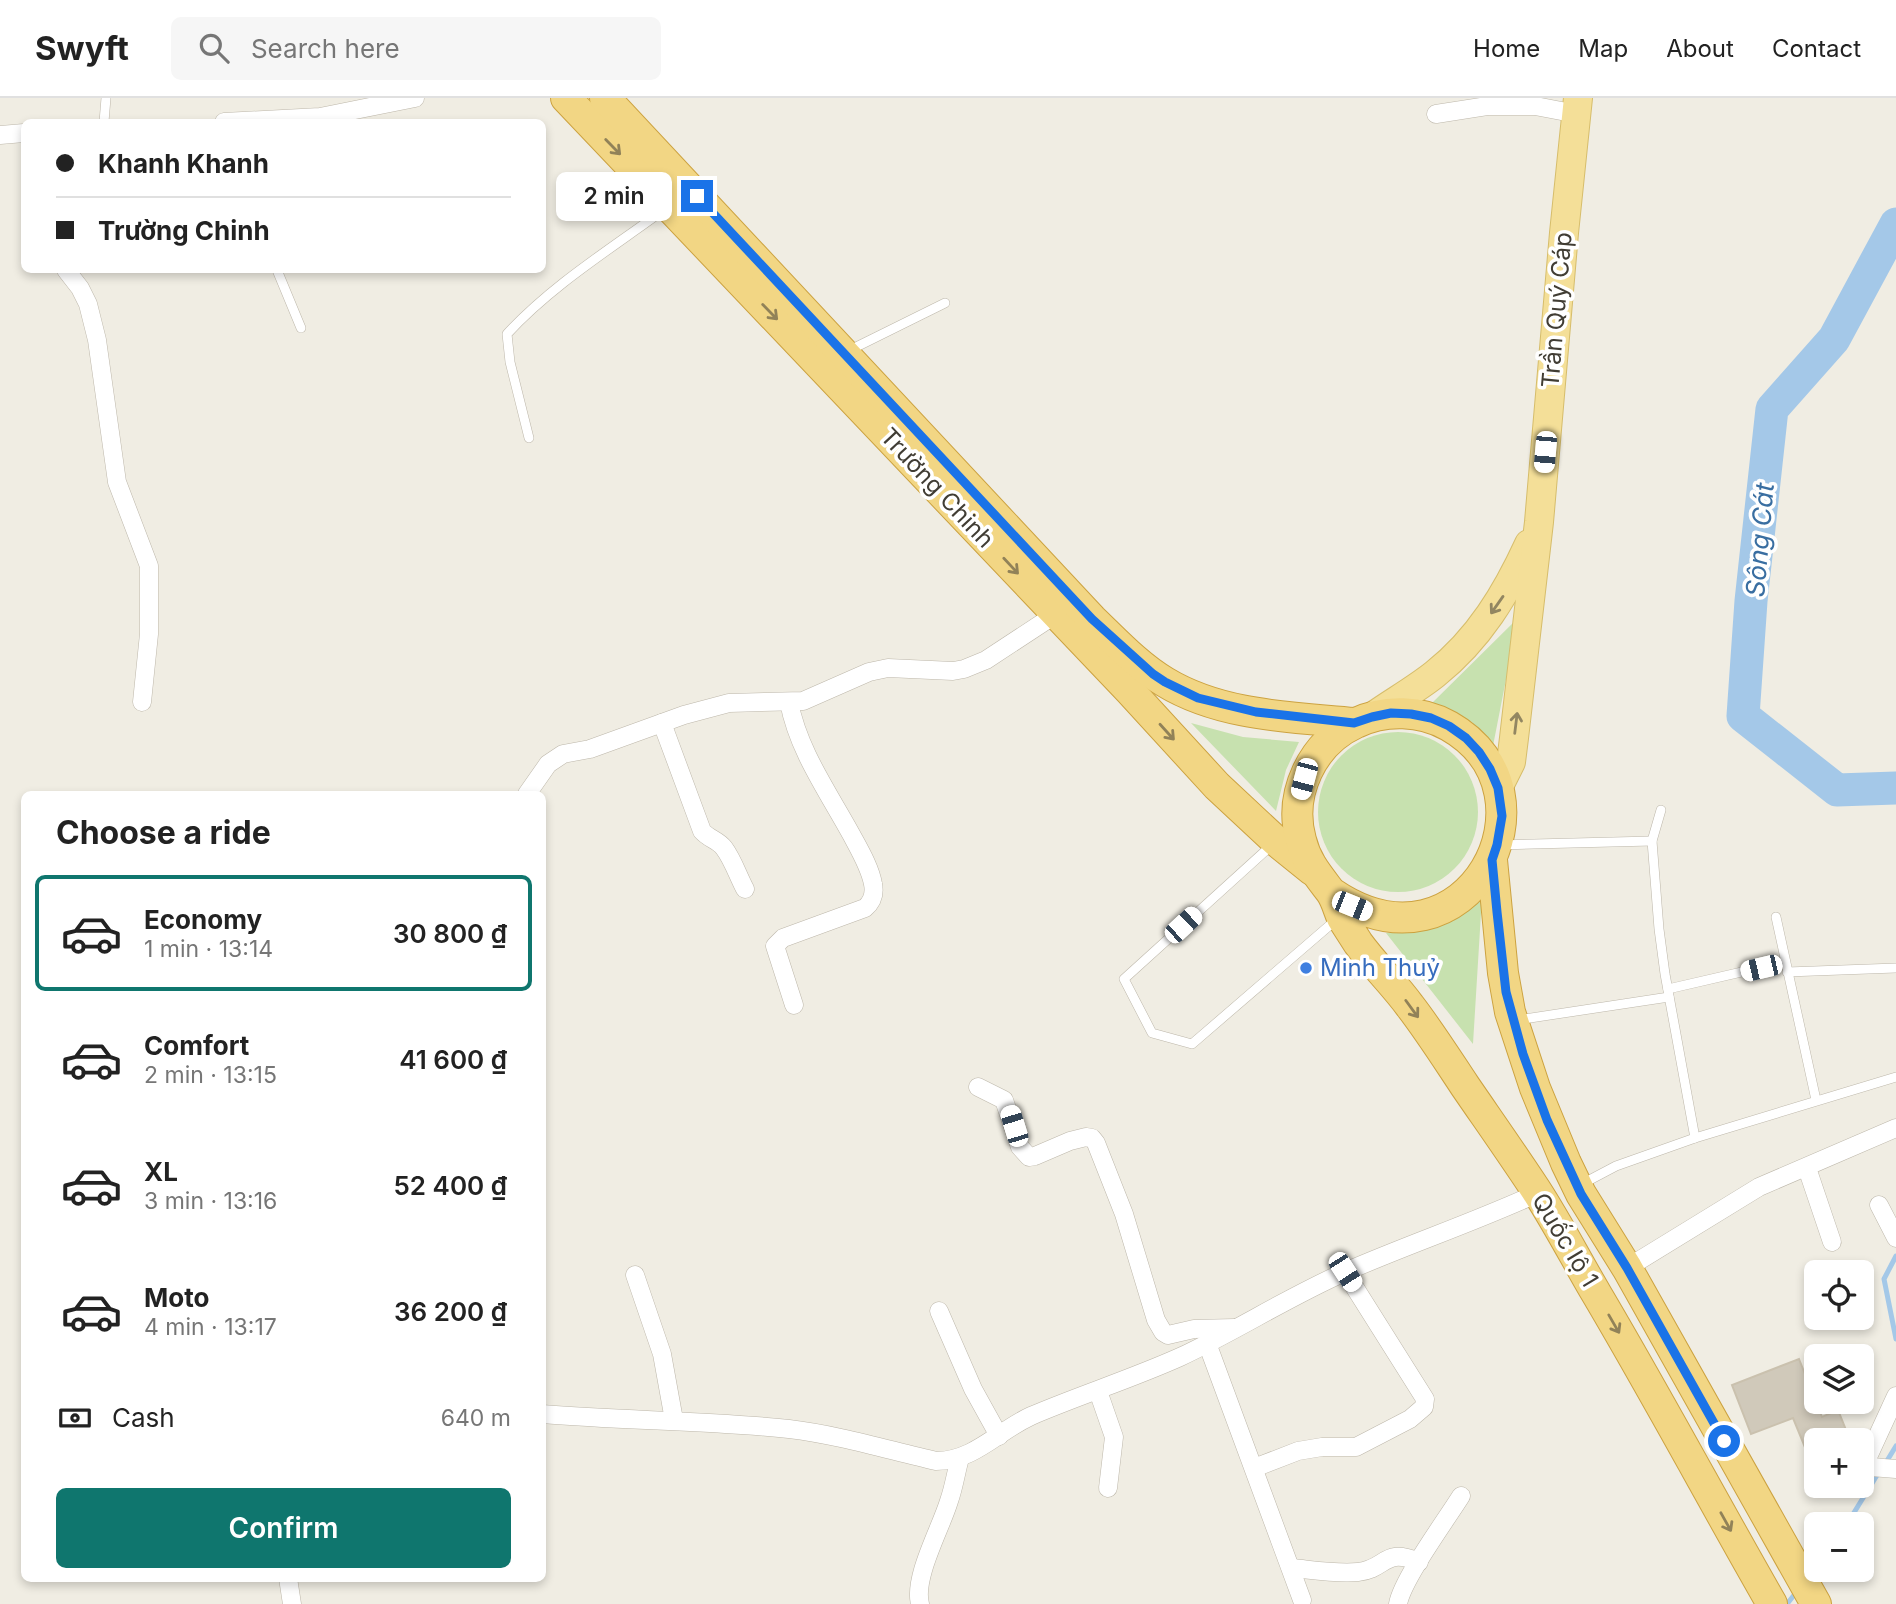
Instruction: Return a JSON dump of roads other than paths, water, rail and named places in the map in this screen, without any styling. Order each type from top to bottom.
[{"type":"highway","name":"Trường Chinh","points":[[566,98],[1217,786],[1329,893]]},
{"type":"highway","name":"Trường Chinh","points":[[605,98],[1092,619],[1159,678],[1198,698],[1235,708],[1280,716],[1363,720]]},
{"type":"highway","points":[[1391,713],[1431,718],[1449,726],[1479,752],[1498,788],[1502,816],[1495,852],[1479,880],[1463,897],[1443,909],[1420,916],[1397,918],[1374,915],[1329,893],[1299,835],[1298,797],[1304,779],[1324,746],[1363,720],[1391,713]]},
{"type":"highway","name":"Quốc lộ 1","points":[[1495,852],[1503,973],[1512,1021],[1547,1120],[1577,1187],[1627,1268],[1816,1604]]},
{"type":"highway","name":"Quốc lộ 1","points":[[1329,893],[1360,945],[1410,1005],[1538,1192],[1768,1596]]},
{"type":"main road","name":"Trần Quý Cáp","points":[[1498,788],[1511,762],[1539,522],[1577,106]]},
{"type":"main road","name":"Trần Quý Cáp","points":[[1363,720],[1436,673],[1480,630],[1504,597],[1539,522]]},
{"type":"street","points":[[282,119],[320,117],[415,98]]},
{"type":"street","points":[[1436,114],[1487,106],[1577,106]]},
{"type":"street","points":[[0,135],[21,133]]},
{"type":"street","points":[[68,273],[88,304],[97,340],[117,482],[149,566],[149,634],[142,702]]},
{"type":"street","points":[[529,791],[548,764],[558,755],[590,749],[729,703],[803,701],[869,672],[888,668],[953,671],[964,669],[986,660],[1056,614]]},
{"type":"street","points":[[789,702],[794,727],[855,842],[873,884],[874,894],[865,908],[783,938],[775,946],[794,1005]]},
{"type":"street","points":[[662,723],[702,831],[724,848],[745,889]]},
{"type":"street","points":[[978,1087],[1004,1100],[1020,1147],[1029,1157],[1080,1137],[1092,1138],[1096,1143],[1124,1214],[1156,1320],[1163,1332],[1168,1335],[1194,1329],[1238,1328]]},
{"type":"street","points":[[1627,1268],[1759,1187],[1896,1128]]},
{"type":"street","points":[[1807,1168],[1832,1242]]},
{"type":"street","points":[[546,1414],[792,1429],[854,1440],[936,1461],[960,1458],[1034,1415],[1098,1391],[1207,1343],[1345,1272],[1440,1232],[1502,1210],[1538,1192]]},
{"type":"street","points":[[1879,1205],[1895,1236]]},
{"type":"street","points":[[1254,1468],[1298,1451],[1322,1447],[1356,1447],[1410,1419],[1424,1407],[1425,1399],[1345,1272]]},
{"type":"street","points":[[635,1275],[662,1354],[674,1420]]},
{"type":"street","points":[[939,1311],[973,1389],[999,1436]]},
{"type":"street","points":[[1207,1343],[1302,1600]]},
{"type":"street","points":[[1098,1391],[1114,1437],[1108,1488]]},
{"type":"street","points":[[1896,1396],[1867,1464],[1896,1469]]},
{"type":"street","points":[[920,1604],[918,1596],[921,1575],[949,1501],[960,1458]]},
{"type":"street","points":[[1398,1604],[1399,1596],[1461,1496]]},
{"type":"street","points":[[1292,1568],[1360,1572],[1403,1555],[1419,1562]]},
{"type":"street","points":[[289,1582],[292,1604]]},
{"type":"lane","points":[[104,119],[106,98]]},
{"type":"lane","points":[[529,438],[510,362],[507,334],[523,316],[669,206]]},
{"type":"lane","points":[[278,273],[301,328]]},
{"type":"lane","points":[[843,353],[945,303]]},
{"type":"lane","points":[[1661,810],[1652,841],[1659,929],[1695,1138]]},
{"type":"lane","points":[[1276,841],[1124,979],[1152,1033],[1192,1044],[1329,893]]},
{"type":"lane","points":[[1495,852],[1652,841]]},
{"type":"lane","points":[[1776,916],[1816,1100]]},
{"type":"lane","points":[[1512,1021],[1669,993],[1786,967],[1896,968]]},
{"type":"lane","points":[[1577,1187],[1616,1166],[1695,1138],[1896,1077]]},
{"type":"waterway","name":"Sông Cát","points":[[1896,224],[1834,339],[1772,409],[1751,601],[1743,716],[1837,790],[1896,788]]},
{"type":"waterway","points":[[1896,1256],[1884,1279],[1896,1339]]},
{"type":"waterway","points":[[1885,1464],[1896,1446]]},
{"type":"waterway","points":[[1854,1512],[1879,1472]]},
{"type":"waterway","points":[[1787,1604],[1798,1590]]},
{"type":"place","name":"Minh Thuỷ","points":[[1306,968]]}]
